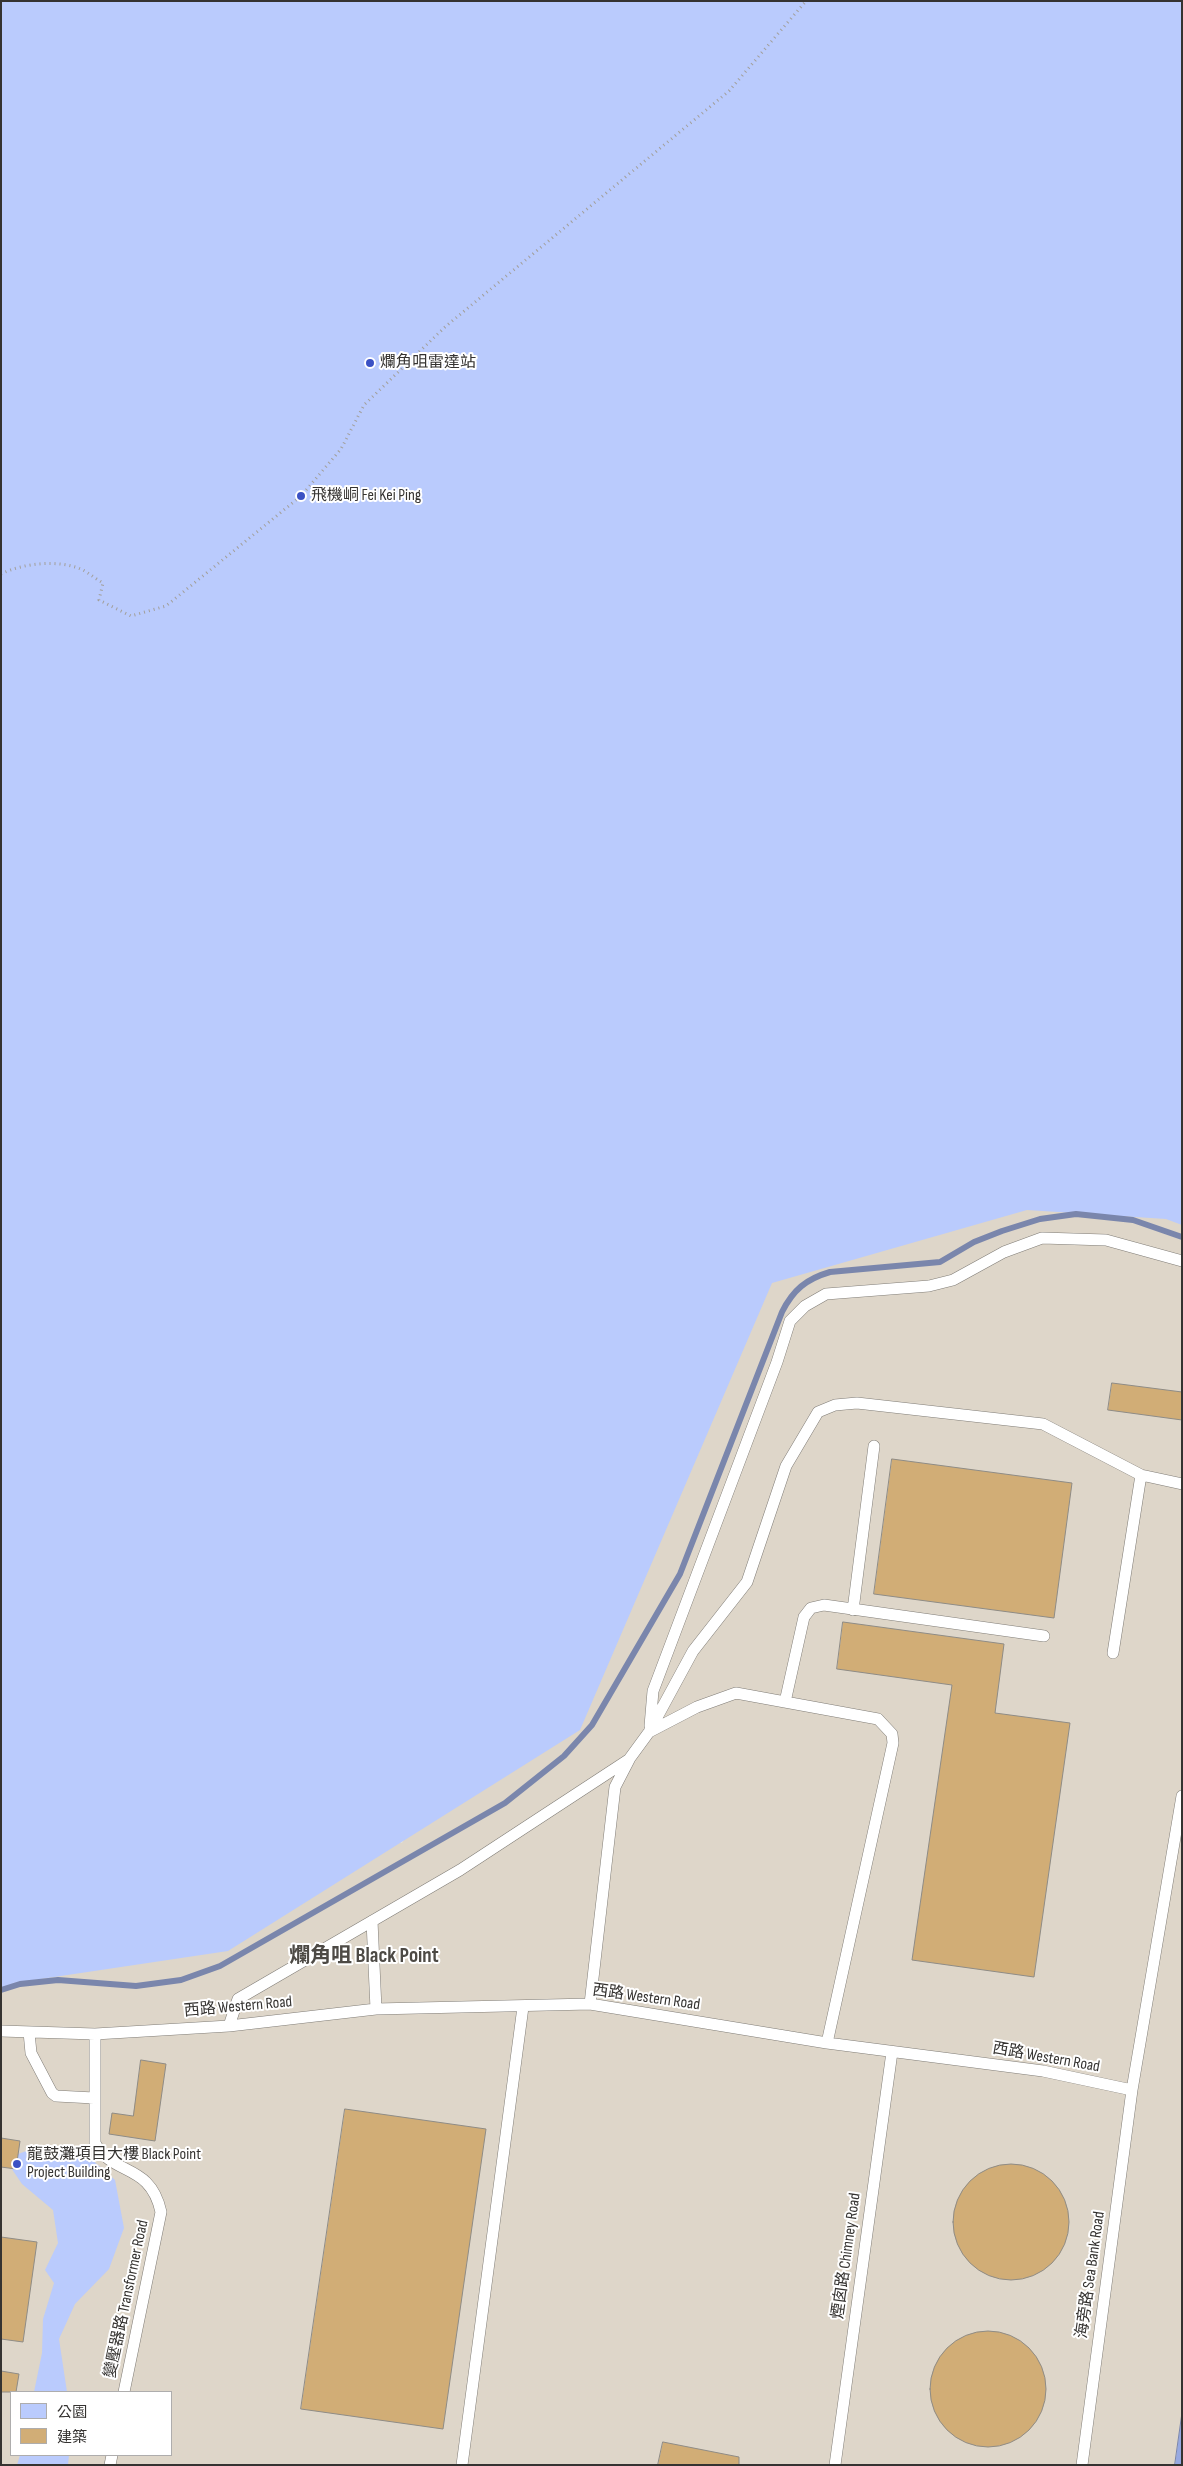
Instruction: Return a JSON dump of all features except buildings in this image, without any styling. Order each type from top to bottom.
[{"type":"lane","points":[[649,1732],[653,1691],[774,1372],[790,1321],[805,1306],[826,1294],[929,1286],[953,1280],[1004,1252],[1042,1238],[1106,1240],[1182,1261]]},
{"type":"lane","points":[[590,2004],[614,1787],[630,1758],[649,1732],[693,1651],[747,1582],[786,1466],[818,1412],[834,1405],[857,1402],[1043,1424],[1140,1475],[1182,1484]]},
{"type":"lane","points":[[853,1610],[874,1446]]},
{"type":"lane","points":[[1113,1654],[1140,1475]]},
{"type":"lane","points":[[785,1702],[804,1617],[811,1608],[824,1605],[1044,1636]]},
{"type":"lane","points":[[649,1732],[697,1707],[736,1693],[878,1719],[892,1734],[893,1743],[880,1809],[827,2043]]},
{"type":"lane","points":[[229,2026],[238,1999],[460,1870],[630,1758]]},
{"type":"lane","name":"海旁路 Sea Bank Road","points":[[1082,2465],[1132,2090],[1182,1796]]},
{"type":"lane","points":[[372,1921],[376,2009]]},
{"type":"lane","name":"西路 Western Road","points":[[1,2031],[96,2034],[120,2031],[229,2026],[376,2009],[590,2004],[827,2043],[1043,2071],[1132,2090]]},
{"type":"lane","points":[[462,2465],[523,2007]]},
{"type":"lane","points":[[29,2032],[32,2053],[52,2093],[56,2096],[94,2098],[96,2034]]},
{"type":"lane","name":"煙囱路 Chimney Road","points":[[835,2465],[892,2052]]},
{"type":"lane","name":"變壓器路 Transformer Road","points":[[94,2098],[95,2143],[99,2150],[103,2155],[147,2180],[159,2200],[161,2212],[124,2391]]},
{"type":"path","points":[[1,574],[14,568],[61,564],[82,570],[103,583],[99,600],[131,616],[166,606],[301,496],[341,449],[364,405],[445,326],[729,90],[806,1]]},
{"type":"shaded area","points":[[924,1209],[1182,1210],[1182,2413],[1175,2465],[1,2465],[1,1779],[402,1843],[743,1281]]},
{"type":"shaded area","points":[[1182,2413],[1182,2465],[1175,2465]]},
{"type":"green space","points":[[1,1],[1182,1],[1182,1225],[1166,1219],[1027,1210],[772,1283],[580,1730],[228,1951],[14,1983],[1,1990]]},
{"type":"green space","points":[[42,2145],[82,2151],[115,2180],[124,2228],[109,2269],[75,2304],[59,2339],[67,2391],[34,2391],[42,2353],[43,2319],[54,2283],[45,2270],[58,2243],[53,2210],[22,2184],[5,2159]]},
{"type":"green space","points":[[20,2456],[69,2456],[68,2465],[17,2465]]},
{"type":"waterway","points":[[1,1990],[20,1984],[58,1980],[136,1986],[181,1980],[220,1966],[505,1803],[564,1756],[592,1725],[680,1574],[782,1312],[791,1297],[807,1282],[830,1272],[940,1262],[974,1242],[1002,1231],[1040,1219],[1076,1214],[1133,1220],[1182,1237]]},
{"type":"place","name":"爛角咀雷達站","points":[[370,363]]},
{"type":"place","name":"飛機峒 Fei Kei Ping","points":[[301,496]]},
{"type":"place","name":"龍鼓灘項目大樓 Black Point Project Building","points":[[17,2164]]},
{"type":"district","name":"爛角咀 Black Point","points":[[364,1957]]}]
